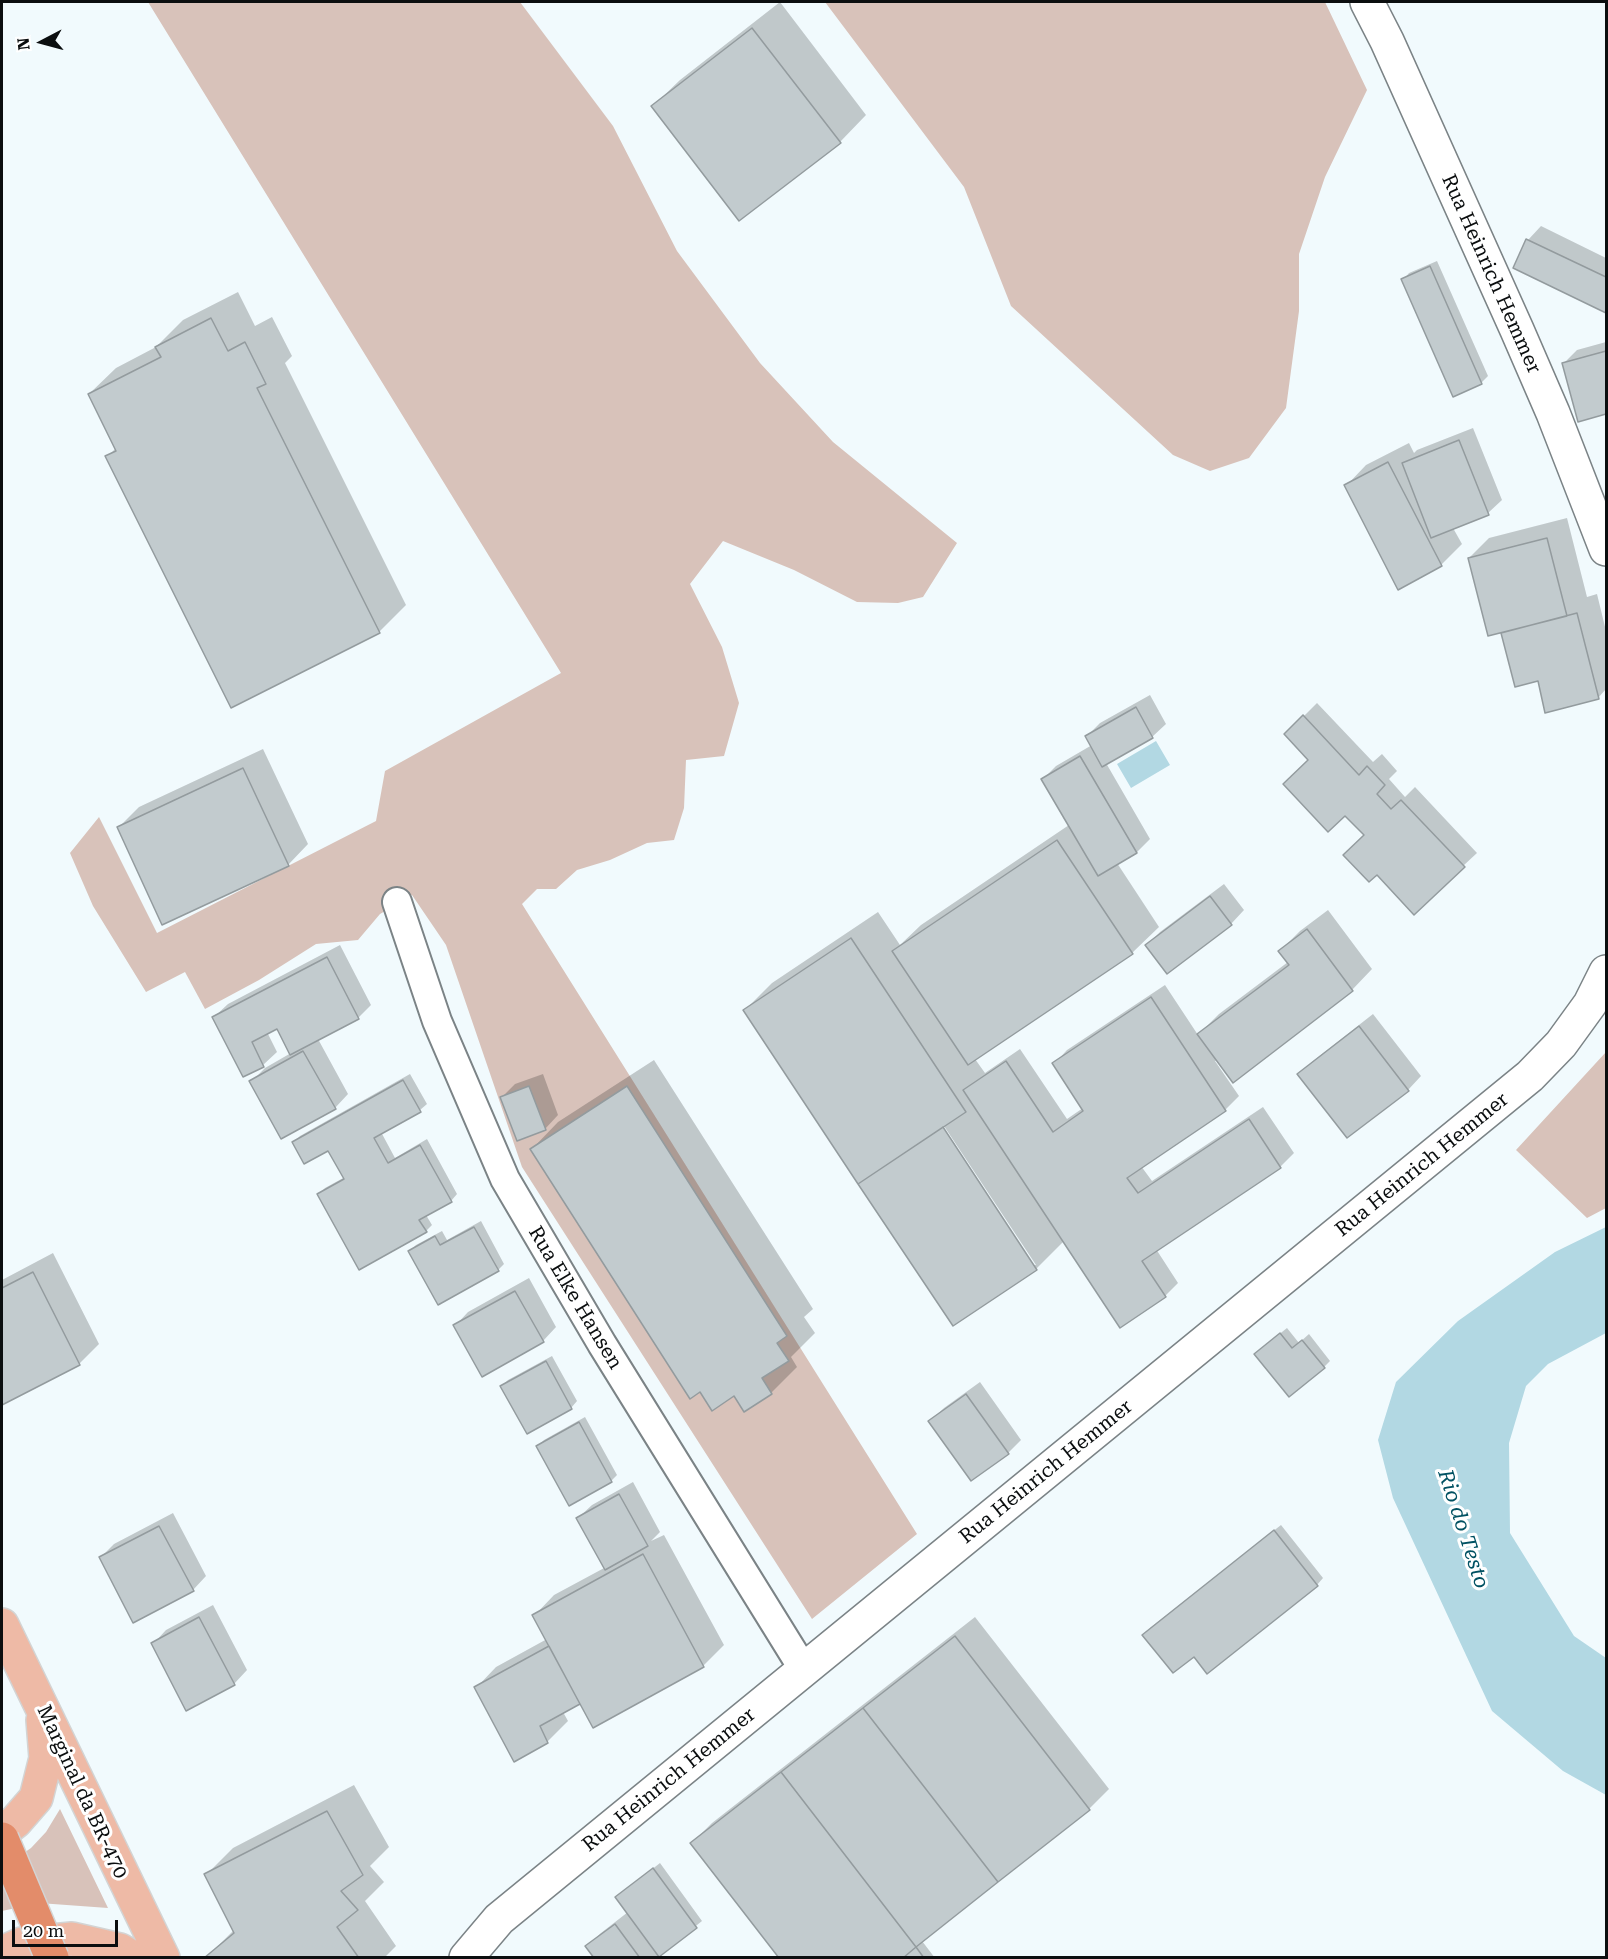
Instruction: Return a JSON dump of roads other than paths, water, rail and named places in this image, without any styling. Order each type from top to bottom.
[{"type":"highway","points":[[2,1839],[52,1958]]},
{"type":"main road","name":"Marginal da BR-470","points":[[2,1625],[136,1905],[164,1958]]},
{"type":"main road","points":[[2,1832],[16,1821],[36,1798],[46,1758],[42,1707]]},
{"type":"main road","points":[[2,1953],[22,1944],[72,1939],[120,1950],[133,1958]]},
{"type":"street","name":"Rua Heinrich Hemmer","points":[[1367,2],[1392,52],[1517,330],[1553,413],[1606,549]]},
{"type":"street","name":"Rua Elke Hansen","points":[[397,902],[437,1021],[505,1179],[602,1344],[804,1670]]},
{"type":"street","name":"Rua Heinrich Hemmer","points":[[466,1958],[500,1919],[1530,1076],[1561,1044],[1590,1004],[1606,972]]},
{"type":"water","points":[[1156,741],[1170,765],[1131,788],[1117,764]]},
{"type":"water","name":"Rio do Testo","points":[[1606,1227],[1606,1333],[1548,1364],[1526,1386],[1509,1443],[1510,1533],[1574,1636],[1606,1658],[1606,1795],[1563,1771],[1492,1711],[1393,1498],[1378,1440],[1396,1382],[1458,1321],[1555,1252]]}]
